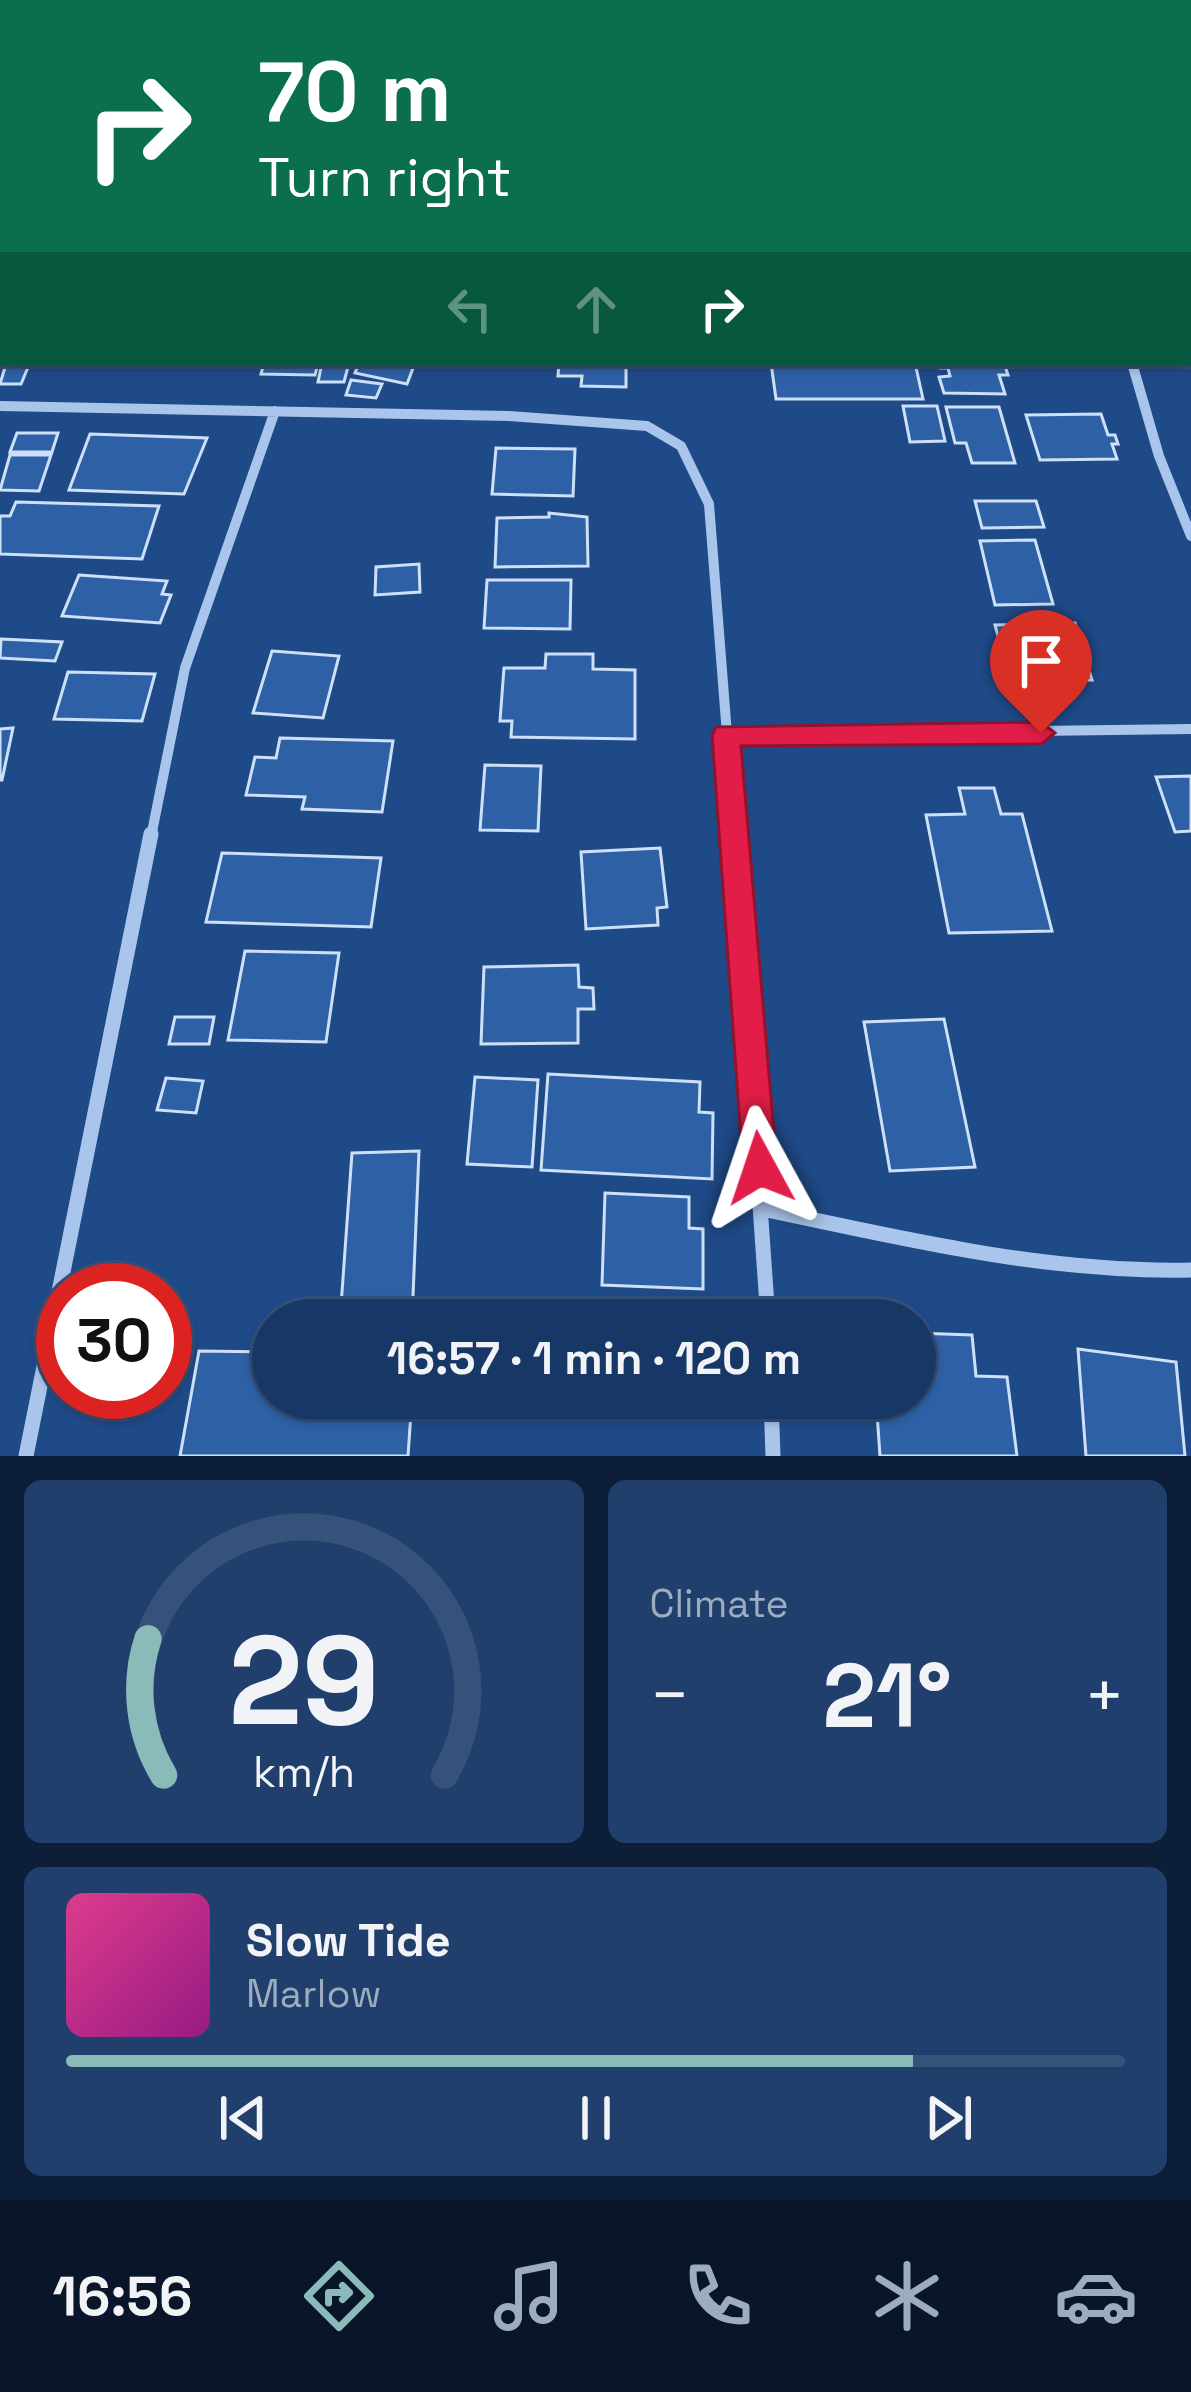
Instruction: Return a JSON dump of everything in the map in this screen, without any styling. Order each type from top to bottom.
[{"type":"street","points":[[1133,366],[1159,456],[1191,536]]},
{"type":"street","points":[[0,406],[509,416],[647,426],[663,431],[681,446],[709,504],[767,1299]]},
{"type":"street","points":[[26,1456],[185,668],[274,411]]},
{"type":"street","points":[[726,735],[1191,729]]},
{"type":"street","points":[[764,1209],[1031,1262],[1150,1273],[1191,1270]]},
{"type":"street","points":[[772,1419],[773,1456]]},
{"type":"building","points":[[5,366],[29,366],[21,384],[0,384]]},
{"type":"building","points":[[263,366],[317,366],[315,375],[261,374]]},
{"type":"building","points":[[321,366],[348,366],[344,382],[318,382]]},
{"type":"building","points":[[358,366],[414,366],[407,384],[355,373]]},
{"type":"building","points":[[559,366],[626,366],[626,387],[581,386],[582,376],[558,376]]},
{"type":"building","points":[[771,366],[916,366],[923,399],[776,399]]},
{"type":"building","points":[[1005,366],[1008,375],[999,375],[1005,394],[944,393],[939,377],[950,376],[948,368],[940,368]]},
{"type":"building","points":[[351,380],[382,384],[376,398],[346,395]]},
{"type":"building","points":[[903,406],[937,406],[945,441],[910,442]]},
{"type":"building","points":[[946,407],[999,407],[1015,463],[972,463],[966,443],[955,443]]},
{"type":"building","points":[[1101,414],[1108,435],[1115,435],[1118,444],[1112,444],[1117,459],[1040,460],[1026,415]]},
{"type":"building","points":[[17,433],[58,433],[52,452],[10,452]]},
{"type":"building","points":[[90,434],[207,438],[184,494],[69,490]]},
{"type":"building","points":[[496,448],[575,449],[573,496],[492,494]]},
{"type":"building","points":[[10,455],[51,455],[39,491],[0,490]]},
{"type":"building","points":[[975,501],[1036,501],[1044,527],[982,528]]},
{"type":"building","points":[[16,502],[159,506],[142,559],[0,554],[0,516],[10,516]]},
{"type":"building","points":[[549,513],[587,517],[588,566],[495,567],[497,518],[549,517]]},
{"type":"building","points":[[1035,540],[1053,604],[995,605],[980,541]]},
{"type":"building","points":[[419,564],[420,592],[375,595],[376,567]]},
{"type":"building","points":[[79,575],[167,581],[162,594],[171,595],[160,623],[62,616]]},
{"type":"building","points":[[487,580],[571,580],[570,629],[484,628]]},
{"type":"building","points":[[1075,623],[1092,680],[1010,681],[995,625]]},
{"type":"building","points":[[1,639],[62,642],[55,661],[0,658]]},
{"type":"building","points":[[272,651],[339,656],[323,718],[253,713]]},
{"type":"building","points":[[546,654],[593,654],[593,669],[635,670],[635,739],[511,737],[512,721],[500,721],[504,668],[545,668]]},
{"type":"building","points":[[68,672],[155,674],[142,721],[54,719]]},
{"type":"building","points":[[13,728],[2,780],[0,780],[0,729]]},
{"type":"building","points":[[280,738],[393,741],[382,812],[302,809],[305,797],[246,795],[255,757],[276,758]]},
{"type":"building","points":[[485,765],[541,766],[538,831],[480,830]]},
{"type":"building","points":[[1191,776],[1191,831],[1175,832],[1156,777]]},
{"type":"building","points":[[959,788],[994,788],[1001,814],[1022,814],[1052,931],[949,933],[926,815],[965,814]]},
{"type":"building","points":[[660,848],[667,907],[657,908],[658,925],[586,929],[581,852]]},
{"type":"building","points":[[222,853],[381,858],[371,927],[206,922]]},
{"type":"building","points":[[245,951],[339,953],[326,1042],[228,1040]]},
{"type":"building","points":[[578,965],[579,987],[593,988],[594,1009],[578,1009],[578,1043],[481,1044],[484,967]]},
{"type":"building","points":[[175,1017],[214,1017],[209,1044],[169,1044]]},
{"type":"building","points":[[944,1019],[975,1167],[890,1171],[864,1022]]},
{"type":"building","points":[[548,1074],[700,1082],[699,1112],[713,1113],[712,1179],[541,1170]]},
{"type":"building","points":[[475,1077],[538,1080],[532,1167],[467,1164]]},
{"type":"building","points":[[166,1078],[203,1081],[196,1113],[157,1110]]},
{"type":"building","points":[[419,1151],[413,1299],[342,1299],[352,1153]]},
{"type":"building","points":[[605,1193],[689,1197],[689,1228],[703,1229],[703,1289],[602,1285]]},
{"type":"building","points":[[936,1334],[972,1335],[976,1376],[1007,1377],[1017,1456],[880,1456],[877,1419],[936,1419]]},
{"type":"building","points":[[1078,1349],[1176,1362],[1185,1456],[1086,1456]]},
{"type":"building","points":[[199,1351],[252,1352],[252,1419],[411,1419],[408,1456],[180,1456],[187,1419],[192,1419]]},
{"type":"route","points":[[760,1168],[726,735],[1041,733]]}]
